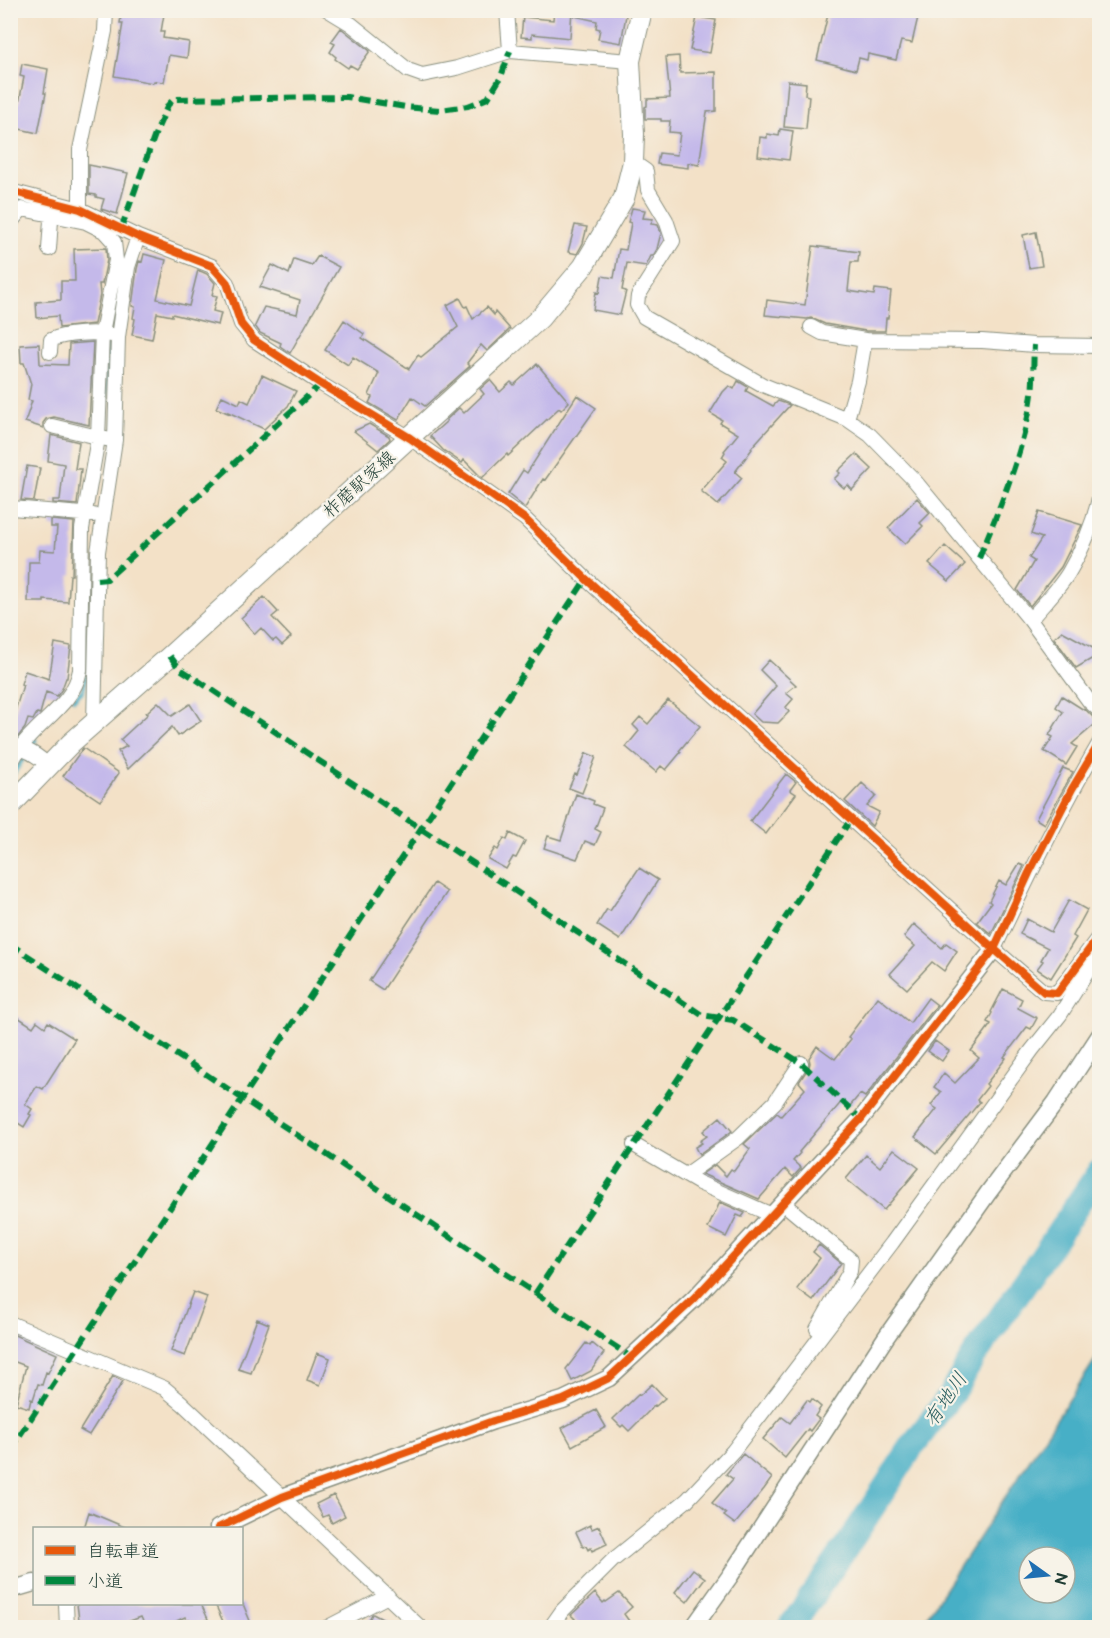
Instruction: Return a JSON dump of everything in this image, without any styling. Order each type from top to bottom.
[{"type":"main road","name":"柞磨駅家線","points":[[10,806],[44,761],[71,743],[94,723],[410,438],[540,318],[583,267],[624,198],[633,162],[634,134],[630,61],[642,10]]},
{"type":"street","points":[[80,209],[80,150],[105,31],[106,10]]},
{"type":"street","points":[[328,10],[351,24],[408,70],[422,75],[457,68],[510,51],[630,61]]},
{"type":"street","points":[[507,10],[510,51]]},
{"type":"street","points":[[633,162],[645,171],[648,190],[666,220],[673,241],[638,296],[637,306],[644,317],[763,386],[847,418],[870,435],[915,481],[1030,620],[1089,701],[1100,711]]},
{"type":"street","points":[[10,191],[104,231],[114,242],[116,260],[102,333],[98,438],[82,529],[78,682],[67,698],[15,747],[10,764]]},
{"type":"street","points":[[10,223],[22,209],[80,209],[138,237],[212,266],[227,283],[241,324],[254,340],[410,438],[525,519],[586,579],[1044,992],[1057,993],[1100,935]]},
{"type":"street","points":[[49,249],[51,209]]},
{"type":"street","points":[[94,723],[98,552],[115,440],[118,337],[128,267],[138,237]]},
{"type":"street","points":[[811,327],[822,333],[865,340],[982,341],[1100,346]]},
{"type":"street","points":[[50,352],[51,340],[59,336],[102,333],[118,337]]},
{"type":"street","points":[[847,418],[858,381],[865,340]]},
{"type":"street","points":[[52,426],[115,440]]},
{"type":"street","points":[[1030,620],[1068,574],[1084,542],[1100,493]]},
{"type":"street","points":[[12,508],[102,516]]},
{"type":"street","points":[[220,1527],[282,1497],[493,1421],[563,1400],[609,1378],[694,1299],[861,1119],[994,949],[1056,820],[1100,742]]},
{"type":"street","points":[[15,747],[44,761]]},
{"type":"street","points":[[550,1628],[562,1611],[613,1560],[687,1500],[725,1459],[892,1243],[1060,1015],[1100,952]]},
{"type":"street","points":[[693,1628],[886,1337],[1056,1102],[1100,1035]]},
{"type":"street","points":[[686,1175],[738,1138],[775,1102],[801,1063]]},
{"type":"street","points":[[634,1145],[699,1183],[778,1209],[850,1260],[850,1271],[818,1329],[819,1338]]},
{"type":"street","points":[[10,1323],[164,1388],[421,1628]]},
{"type":"street","points":[[10,1590],[33,1583]]},
{"type":"street","points":[[326,1628],[388,1596]]},
{"type":"street","points":[[66,1605],[67,1628]]},
{"type":"water","points":[[1099,1354],[1099,1627],[920,1627]]},
{"type":"building","points":[[122,10],[149,10],[149,12],[164,14],[161,32],[164,32],[163,38],[189,42],[187,58],[169,55],[164,82],[154,81],[153,83],[114,76],[123,23],[120,23]]},
{"type":"building","points":[[554,10],[572,10],[570,38],[532,34],[532,38],[521,37],[523,17],[553,20]]},
{"type":"building","points":[[574,10],[627,10],[621,43],[598,39],[600,29],[596,28],[597,21],[574,16]]},
{"type":"building","points":[[829,10],[918,10],[912,43],[901,41],[896,60],[868,54],[867,60],[859,58],[856,70],[817,60]]},
{"type":"building","points":[[697,17],[716,20],[710,53],[690,50]]},
{"type":"building","points":[[341,28],[370,51],[357,69],[350,65],[348,68],[335,59],[336,57],[330,52],[335,44],[331,42]]},
{"type":"building","points":[[679,56],[680,73],[716,72],[716,111],[707,112],[699,165],[688,163],[688,168],[657,164],[659,153],[677,155],[680,133],[669,132],[670,121],[645,119],[647,99],[670,98],[666,57]]},
{"type":"building","points":[[22,64],[48,69],[38,133],[10,127],[10,101],[19,103],[24,77],[20,76]]},
{"type":"building","points":[[788,81],[806,83],[805,95],[809,96],[806,129],[784,127]]},
{"type":"building","points":[[780,129],[793,131],[789,160],[758,156],[760,137],[767,138],[767,134],[779,136]]},
{"type":"building","points":[[89,165],[128,173],[117,214],[101,209],[104,199],[89,194]]},
{"type":"building","points":[[632,208],[645,210],[643,218],[653,219],[651,224],[658,225],[661,233],[657,249],[646,266],[627,263],[622,290],[626,291],[620,315],[593,310],[602,276],[614,278],[619,249],[626,250],[631,223],[628,222]]},
{"type":"building","points":[[575,225],[587,227],[583,243],[577,254],[568,252]]},
{"type":"building","points":[[1036,232],[1042,266],[1029,268],[1023,235]]},
{"type":"building","points":[[813,246],[859,252],[858,262],[851,262],[848,291],[874,295],[875,289],[891,291],[885,331],[866,331],[825,324],[811,318],[765,315],[767,300],[805,305]]},
{"type":"building","points":[[106,248],[107,260],[102,284],[99,284],[100,295],[94,324],[59,328],[58,316],[37,318],[36,302],[61,300],[61,281],[75,281],[74,249]]},
{"type":"building","points":[[144,254],[166,260],[157,299],[189,306],[198,270],[207,274],[215,283],[212,295],[217,296],[213,311],[221,313],[218,325],[172,314],[172,316],[157,313],[152,339],[132,335],[135,307],[132,306],[137,269]]},
{"type":"building","points":[[318,256],[339,267],[290,353],[280,346],[281,343],[260,333],[255,326],[264,307],[297,314],[300,300],[260,287],[272,265],[289,274],[294,259],[312,265]]},
{"type":"building","points":[[460,298],[473,319],[487,307],[494,315],[495,312],[510,329],[487,351],[481,345],[467,363],[470,366],[425,406],[412,397],[398,420],[369,403],[372,397],[369,395],[379,373],[353,357],[348,365],[325,350],[344,320],[364,334],[362,338],[409,369],[418,355],[421,357],[458,327],[447,305]]},
{"type":"building","points":[[93,342],[89,425],[54,417],[46,419],[43,428],[25,422],[32,401],[28,400],[31,384],[24,363],[21,363],[20,345],[39,344],[40,364],[68,365],[69,344]]},
{"type":"building","points":[[537,364],[569,402],[561,410],[559,408],[482,478],[464,460],[462,463],[443,450],[430,436],[459,408],[464,413],[484,394],[480,389],[490,380],[500,392],[511,382],[514,385]]},
{"type":"building","points":[[262,375],[296,391],[288,406],[264,429],[216,408],[222,396],[239,404],[241,399],[249,403]]},
{"type":"building","points":[[738,381],[748,387],[746,391],[773,406],[778,401],[790,405],[751,448],[735,472],[742,478],[718,505],[701,491],[727,461],[722,457],[724,451],[738,434],[720,423],[722,420],[710,413],[723,392],[729,386],[734,389]]},
{"type":"building","points":[[577,395],[596,408],[545,480],[543,479],[525,508],[508,494],[523,470],[527,473]]},
{"type":"building","points":[[369,424],[389,436],[390,439],[378,450],[354,431]]},
{"type":"building","points":[[51,435],[79,442],[75,469],[81,469],[77,505],[53,503],[53,500],[60,500],[64,464],[48,461]]},
{"type":"building","points":[[856,454],[872,469],[852,490],[848,485],[844,488],[834,479],[840,473],[838,471]]},
{"type":"building","points":[[27,466],[40,468],[34,501],[21,500]]},
{"type":"building","points":[[917,498],[930,513],[920,523],[923,526],[905,544],[888,528]]},
{"type":"building","points":[[1039,512],[1082,525],[1061,567],[1030,606],[1017,590],[1034,561],[1029,558],[1042,538],[1031,534]]},
{"type":"building","points":[[51,520],[74,522],[72,575],[70,575],[68,602],[44,600],[44,602],[28,602],[29,562],[39,562],[40,550],[55,551],[57,527],[51,527]]},
{"type":"building","points":[[945,546],[965,564],[949,581],[929,564]]},
{"type":"building","points":[[264,597],[278,612],[272,617],[291,637],[282,645],[276,639],[273,641],[261,628],[255,634],[241,618]]},
{"type":"building","points":[[1062,631],[1100,654],[1076,668],[1054,638]]},
{"type":"building","points":[[55,643],[71,646],[67,678],[62,689],[57,696],[46,692],[40,714],[37,713],[33,720],[28,719],[25,728],[17,738],[10,737],[10,727],[25,671],[49,679]]},
{"type":"building","points":[[769,660],[796,685],[786,693],[793,699],[786,707],[789,712],[778,723],[761,722],[752,714],[776,686],[760,670]]},
{"type":"building","points":[[1062,696],[1100,720],[1072,744],[1077,747],[1066,765],[1044,751],[1053,737],[1049,735],[1063,712],[1056,707]]},
{"type":"building","points":[[668,700],[700,726],[666,770],[661,766],[656,772],[626,747],[639,731],[633,725],[640,717],[648,724]]},
{"type":"building","points":[[158,702],[172,716],[190,704],[201,721],[178,736],[172,727],[128,769],[118,751],[127,746],[120,740]]},
{"type":"building","points":[[83,748],[119,773],[100,801],[63,776]]},
{"type":"building","points":[[586,753],[596,757],[582,793],[569,788]]},
{"type":"building","points":[[1063,768],[1073,772],[1044,824],[1036,819]]},
{"type":"building","points":[[786,774],[796,782],[790,790],[796,794],[766,834],[750,821]]},
{"type":"building","points":[[862,783],[876,796],[867,806],[879,812],[872,826],[845,801]]},
{"type":"building","points":[[576,794],[594,801],[593,804],[603,808],[595,829],[601,832],[595,845],[585,841],[577,859],[544,848],[548,836],[561,840]]},
{"type":"building","points":[[510,833],[525,841],[516,858],[513,857],[506,869],[488,859],[495,848],[498,850],[504,838],[507,840]]},
{"type":"building","points":[[1019,864],[1024,866],[991,934],[977,922],[991,903],[989,901],[999,881],[1006,885]]},
{"type":"building","points":[[639,868],[658,880],[620,940],[597,925],[607,909],[610,911]]},
{"type":"building","points":[[434,883],[447,892],[383,990],[369,981]]},
{"type":"building","points":[[1069,900],[1087,910],[1073,936],[1076,938],[1051,978],[1037,969],[1048,948],[1020,934],[1027,919],[1051,932]]},
{"type":"building","points":[[914,924],[942,948],[946,943],[957,951],[944,971],[932,962],[907,989],[890,974],[915,946],[904,937]]},
{"type":"building","points":[[1003,989],[1022,999],[1018,1008],[1037,1018],[1031,1029],[1027,1027],[1004,1057],[1006,1058],[977,1100],[980,1102],[936,1154],[915,1137],[937,1109],[931,1105],[941,1092],[934,1087],[944,1073],[955,1083],[979,1058],[971,1051],[991,1024],[987,1022]]},
{"type":"building","points":[[878,997],[910,1023],[928,998],[937,1005],[865,1097],[860,1094],[850,1106],[843,1100],[799,1152],[793,1161],[801,1168],[793,1177],[785,1169],[759,1199],[702,1174],[715,1165],[726,1176],[731,1169],[734,1171],[750,1149],[744,1144],[777,1113],[781,1116],[805,1089],[799,1082],[809,1067],[809,1058],[817,1046],[835,1059],[851,1039],[848,1037]]},
{"type":"building","points":[[10,1012],[33,1027],[37,1021],[45,1027],[48,1022],[75,1039],[43,1089],[37,1086],[25,1104],[32,1109],[24,1127],[10,1118]]},
{"type":"building","points":[[935,1041],[949,1051],[942,1061],[928,1051]]},
{"type":"building","points":[[720,1117],[732,1131],[699,1155],[695,1147],[707,1136],[703,1131]]},
{"type":"building","points":[[894,1149],[919,1168],[884,1210],[846,1179],[866,1155],[880,1167]]},
{"type":"building","points":[[720,1202],[745,1213],[742,1217],[737,1215],[726,1237],[708,1228]]},
{"type":"building","points":[[819,1245],[841,1263],[813,1301],[797,1289],[820,1258],[813,1252]]},
{"type":"building","points":[[193,1292],[207,1297],[185,1356],[171,1351]]},
{"type":"building","points":[[257,1319],[269,1324],[251,1373],[238,1369]]},
{"type":"building","points":[[10,1333],[57,1354],[48,1373],[46,1372],[42,1385],[38,1384],[29,1408],[16,1404],[26,1366],[10,1360]]},
{"type":"building","points":[[586,1343],[590,1346],[592,1343],[604,1353],[591,1371],[572,1381],[566,1369]]},
{"type":"building","points":[[317,1353],[330,1358],[320,1385],[307,1380]]},
{"type":"building","points":[[113,1376],[123,1381],[89,1435],[80,1430]]},
{"type":"building","points":[[652,1384],[665,1398],[629,1431],[623,1425],[621,1427],[613,1419]]},
{"type":"building","points":[[812,1399],[821,1407],[815,1416],[819,1419],[785,1458],[763,1439],[782,1417],[790,1423],[807,1400],[810,1402]]},
{"type":"building","points":[[596,1410],[606,1427],[572,1446],[562,1428]]},
{"type":"building","points":[[743,1454],[772,1478],[735,1524],[712,1503],[733,1479],[726,1474]]},
{"type":"building","points":[[334,1495],[345,1516],[332,1523],[328,1515],[323,1517],[316,1504]]},
{"type":"building","points":[[89,1512],[125,1527],[84,1527]]},
{"type":"building","points":[[590,1525],[592,1529],[599,1526],[607,1544],[592,1551],[591,1548],[588,1550],[586,1546],[583,1547],[576,1532]]},
{"type":"building","points":[[693,1569],[705,1578],[687,1602],[675,1592]]},
{"type":"building","points":[[595,1593],[603,1603],[619,1593],[632,1607],[624,1614],[634,1628],[585,1628],[574,1620],[571,1615]]},
{"type":"building","points":[[243,1604],[253,1628],[226,1628],[215,1605]]},
{"type":"building","points":[[77,1605],[201,1605],[208,1619],[192,1626],[185,1617],[162,1628],[146,1628],[141,1617],[111,1628],[80,1628]]},
{"type":"building","points":[[373,1614],[399,1628],[365,1628]]},
{"type":"waterway","points":[[10,200],[25,204]]},
{"type":"waterway","points":[[104,437],[108,345],[113,308]]},
{"type":"waterway","points":[[74,699],[83,690],[87,674],[89,522]]},
{"type":"waterway","points":[[10,779],[35,740]]},
{"type":"waterway","name":"有地川","points":[[790,1628],[913,1445],[950,1396],[974,1356],[1100,1171]]},
{"type":"marked path","points":[[121,229],[156,132],[168,105],[174,99],[347,97],[405,107],[440,110],[468,106],[488,98],[501,77],[510,51]]},
{"type":"marked path","points":[[979,558],[995,520],[1022,441],[1032,394],[1034,345]]},
{"type":"marked path","points":[[97,580],[107,579],[321,384]]},
{"type":"marked path","points":[[10,1450],[586,579]]},
{"type":"marked path","points":[[170,656],[179,668],[702,1015],[733,1020],[801,1063],[861,1119]]},
{"type":"marked path","points":[[535,1294],[851,819]]},
{"type":"marked path","points":[[10,944],[631,1357]]},
{"type":"cycle path","points":[[10,191],[80,209],[138,237],[212,266],[227,283],[241,324],[254,340],[410,438],[525,519],[586,579],[1044,992],[1057,993],[1100,935]]},
{"type":"cycle path","points":[[220,1527],[282,1497],[493,1421],[563,1400],[609,1378],[694,1299],[861,1119],[994,949],[1029,873],[1072,789],[1100,742]]}]
